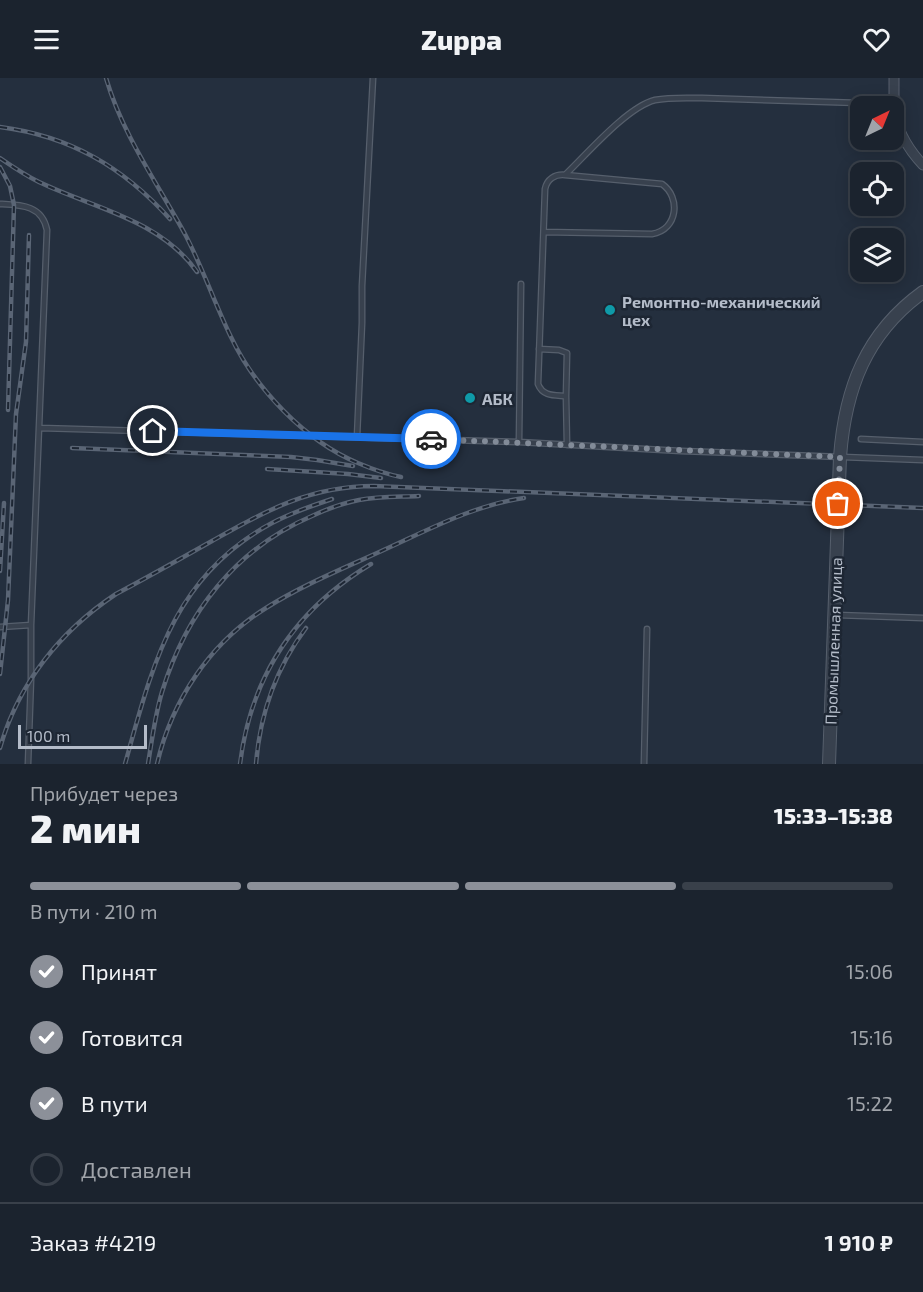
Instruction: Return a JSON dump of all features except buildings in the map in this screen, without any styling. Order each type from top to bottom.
[{"type":"street","points":[[894,78],[894,96]]},
{"type":"street","points":[[904,140],[923,165]]},
{"type":"street","name":"Промышленная улица","points":[[829,764],[840,457],[846,411],[852,386],[873,344],[888,325],[923,292]]},
{"type":"lane","points":[[357,437],[373,78]]},
{"type":"lane","points":[[565,175],[628,114],[654,101],[672,98],[702,98],[850,104]]},
{"type":"lane","points":[[544,232],[657,234],[666,229],[672,221],[673,196],[662,184],[565,175],[554,176],[549,180],[546,186],[544,232],[539,349],[538,384],[540,389],[548,394],[566,396]]},
{"type":"lane","points":[[0,204],[22,205],[32,209],[42,216],[46,226],[28,764]]},
{"type":"lane","points":[[519,442],[521,284]]},
{"type":"lane","points":[[539,349],[559,350],[567,353],[567,445]]},
{"type":"lane","points":[[40,428],[519,442],[923,460]]},
{"type":"lane","points":[[861,439],[923,442]]},
{"type":"lane","points":[[834,615],[923,618]]},
{"type":"lane","points":[[0,627],[31,625]]},
{"type":"lane","points":[[644,764],[647,629]]},
{"type":"railway","points":[[106,78],[131,140],[186,236],[231,337],[254,375],[284,411],[319,441],[358,463],[401,477]]},
{"type":"railway","points":[[0,127],[49,138],[94,157],[133,184],[170,219]]},
{"type":"railway","points":[[0,158],[39,182],[125,217],[145,228],[182,254],[197,272]]},
{"type":"railway","points":[[0,167],[10,186],[14,205],[8,410]]},
{"type":"railway","points":[[0,674],[8,600],[16,414],[26,342],[29,235]]},
{"type":"railway","points":[[72,448],[291,457],[353,466]]},
{"type":"railway","points":[[267,469],[381,478]]},
{"type":"railway","points":[[0,748],[18,702],[30,681],[59,642],[96,609],[116,594],[251,520],[308,495],[329,490],[374,486],[923,508]]},
{"type":"railway","points":[[148,764],[157,710],[172,663],[200,610],[237,565],[259,546],[284,530],[329,509],[366,499],[419,496]]},
{"type":"railway","points":[[157,764],[172,718],[196,675],[227,638],[246,622],[280,599],[310,583],[437,525],[488,506],[524,498]]},
{"type":"railway","points":[[125,764],[158,658],[189,596],[211,569],[238,544],[279,519],[332,499]]},
{"type":"railway","points":[[0,571],[4,503]]},
{"type":"railway","points":[[240,764],[255,702],[282,648],[299,624],[320,602],[371,564]]},
{"type":"railway","points":[[256,764],[261,727],[271,692],[286,659],[306,628]]},
{"type":"way so far","points":[[431,439],[840,457],[838,504]]},
{"type":"place","name":"Ремонтно-механический цех","points":[[610,310]]},
{"type":"place","name":"АБК","points":[[470,398]]},
{"type":"route","points":[[153,431],[431,439]]}]
